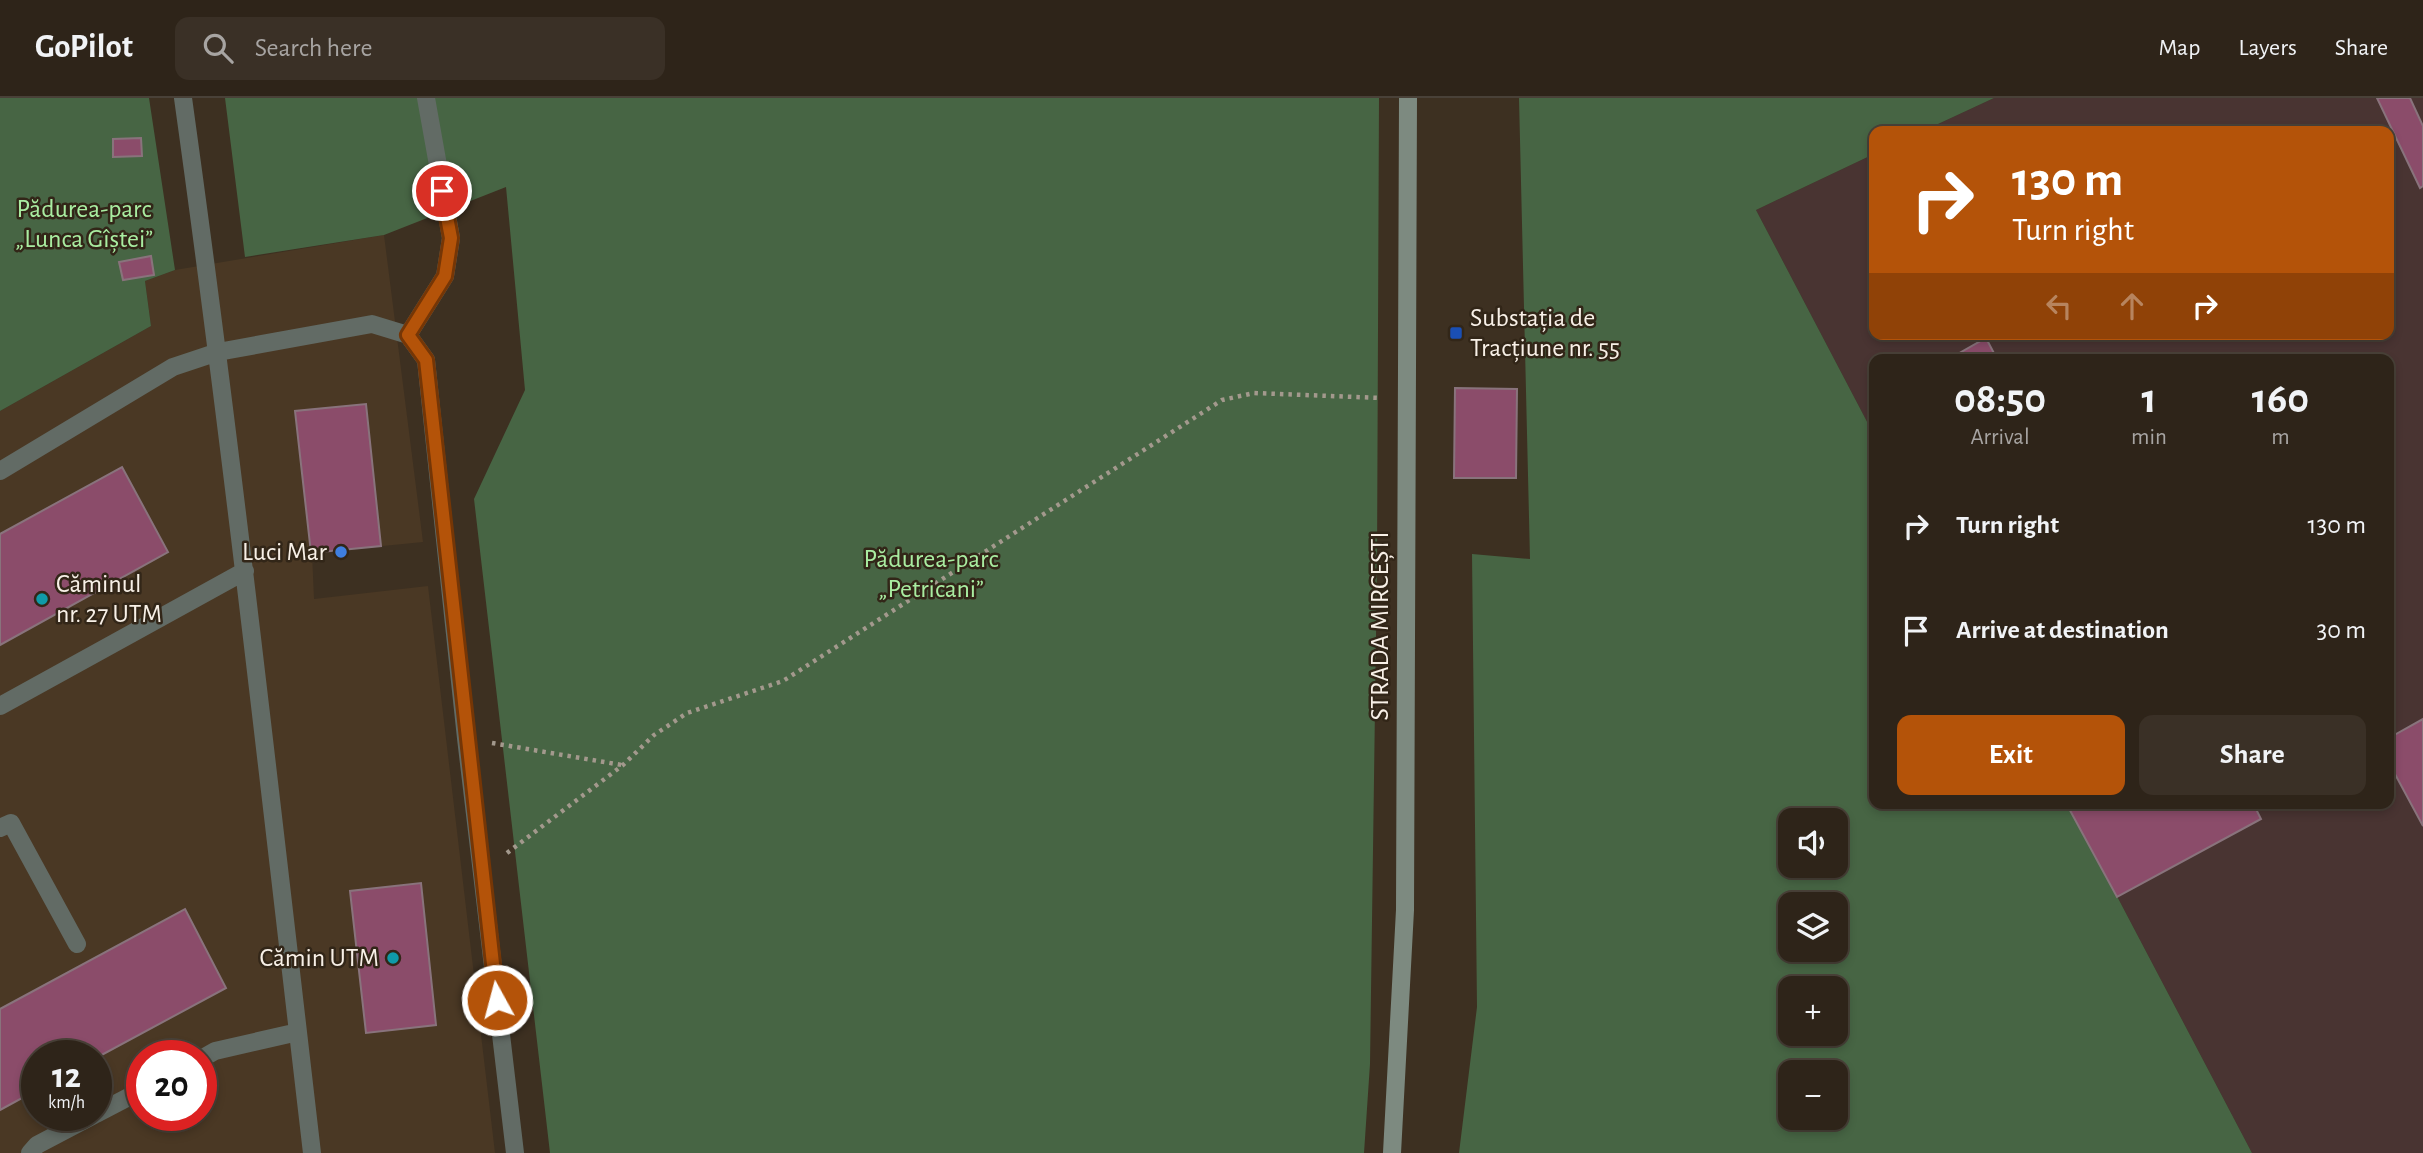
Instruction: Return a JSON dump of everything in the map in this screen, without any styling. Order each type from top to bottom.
[{"type":"main road","name":"STRADA MIRCEȘTI","points":[[1392,1153],[1405,910],[1408,98]]},
{"type":"lane","points":[[183,98],[245,571],[312,1153]]},
{"type":"lane","points":[[408,335],[445,276],[451,238],[426,98]]},
{"type":"lane","points":[[0,471],[173,367],[218,352],[372,324],[408,335],[426,360],[466,738],[515,1153]]},
{"type":"lane","points":[[0,706],[245,571]]},
{"type":"lane","points":[[0,828],[11,823],[77,944]]},
{"type":"lane","points":[[217,1051],[298,1032]]},
{"type":"lane","points":[[30,1153],[37,1145],[63,1131]]},
{"type":"path","points":[[482,872],[622,765],[654,735],[687,713],[783,681],[1222,400],[1254,393],[1406,398]]},
{"type":"path","points":[[466,738],[622,765]]},
{"type":"shaded area","points":[[1994,98],[2423,98],[2423,1153],[2252,1153],[2071,809],[2394,809],[2394,354],[1869,354],[1869,425],[1756,210],[1869,156],[1869,340],[2394,340],[2394,126],[1934,126]]},
{"type":"shaded area","points":[[384,235],[423,542],[312,553],[314,599],[428,586],[495,1153],[0,1153],[0,411],[151,326],[145,281],[175,270]]},
{"type":"green space","name":"Pădurea-parc „Lunca Gîștei”","points":[[0,98],[149,98],[175,270],[145,281],[151,326],[0,411]]},
{"type":"green space","name":"Pădurea-parc „Petricani”","points":[[225,98],[1379,98],[1377,565],[1370,1064],[1364,1153],[550,1153],[474,499],[525,390],[506,187],[384,235],[245,257]]},
{"type":"green space","points":[[1519,98],[1994,98],[1934,126],[1869,126],[1869,156],[1756,210],[1869,425],[1869,809],[2071,809],[2252,1153],[1459,1153],[1477,1007],[1472,554],[1530,559]]},
{"type":"building","points":[[2377,98],[2410,98],[2423,126],[2423,186],[2420,188],[2394,134],[2394,126],[2390,126]]},
{"type":"building","points":[[141,138],[142,156],[113,157],[113,139]]},
{"type":"building","points":[[151,256],[154,275],[123,280],[119,262]]},
{"type":"building","points":[[1987,340],[1994,354],[1958,354]]},
{"type":"building","points":[[1455,388],[1517,389],[1516,478],[1454,478]]},
{"type":"building","points":[[366,404],[381,546],[311,553],[295,411]]},
{"type":"building","name":"Căminul nr. 27 UTM","points":[[122,467],[168,552],[0,645],[0,534]]},
{"type":"building","points":[[2423,719],[2423,826],[2394,772],[2394,735]]},
{"type":"building","points":[[2069,809],[2256,809],[2261,819],[2117,897]]},
{"type":"building","name":"Cămin UTM","points":[[421,883],[436,1025],[366,1033],[350,891]]},
{"type":"building","points":[[185,909],[226,988],[112,1049],[112,1040],[21,1040],[21,1099],[0,1110],[0,1009]]},
{"type":"place","name":"Substația de Tracțiune nr. 55","points":[[1456,333]]},
{"type":"place","name":"Luci Mar","points":[[341,552]]},
{"type":"place","name":"Căminul nr. 27 UTM","points":[[42,599]]},
{"type":"place","name":"Cămin UTM","points":[[393,958]]},
{"type":"route","points":[[442,191],[451,238],[445,276],[408,335],[426,360],[497,1000]]}]
